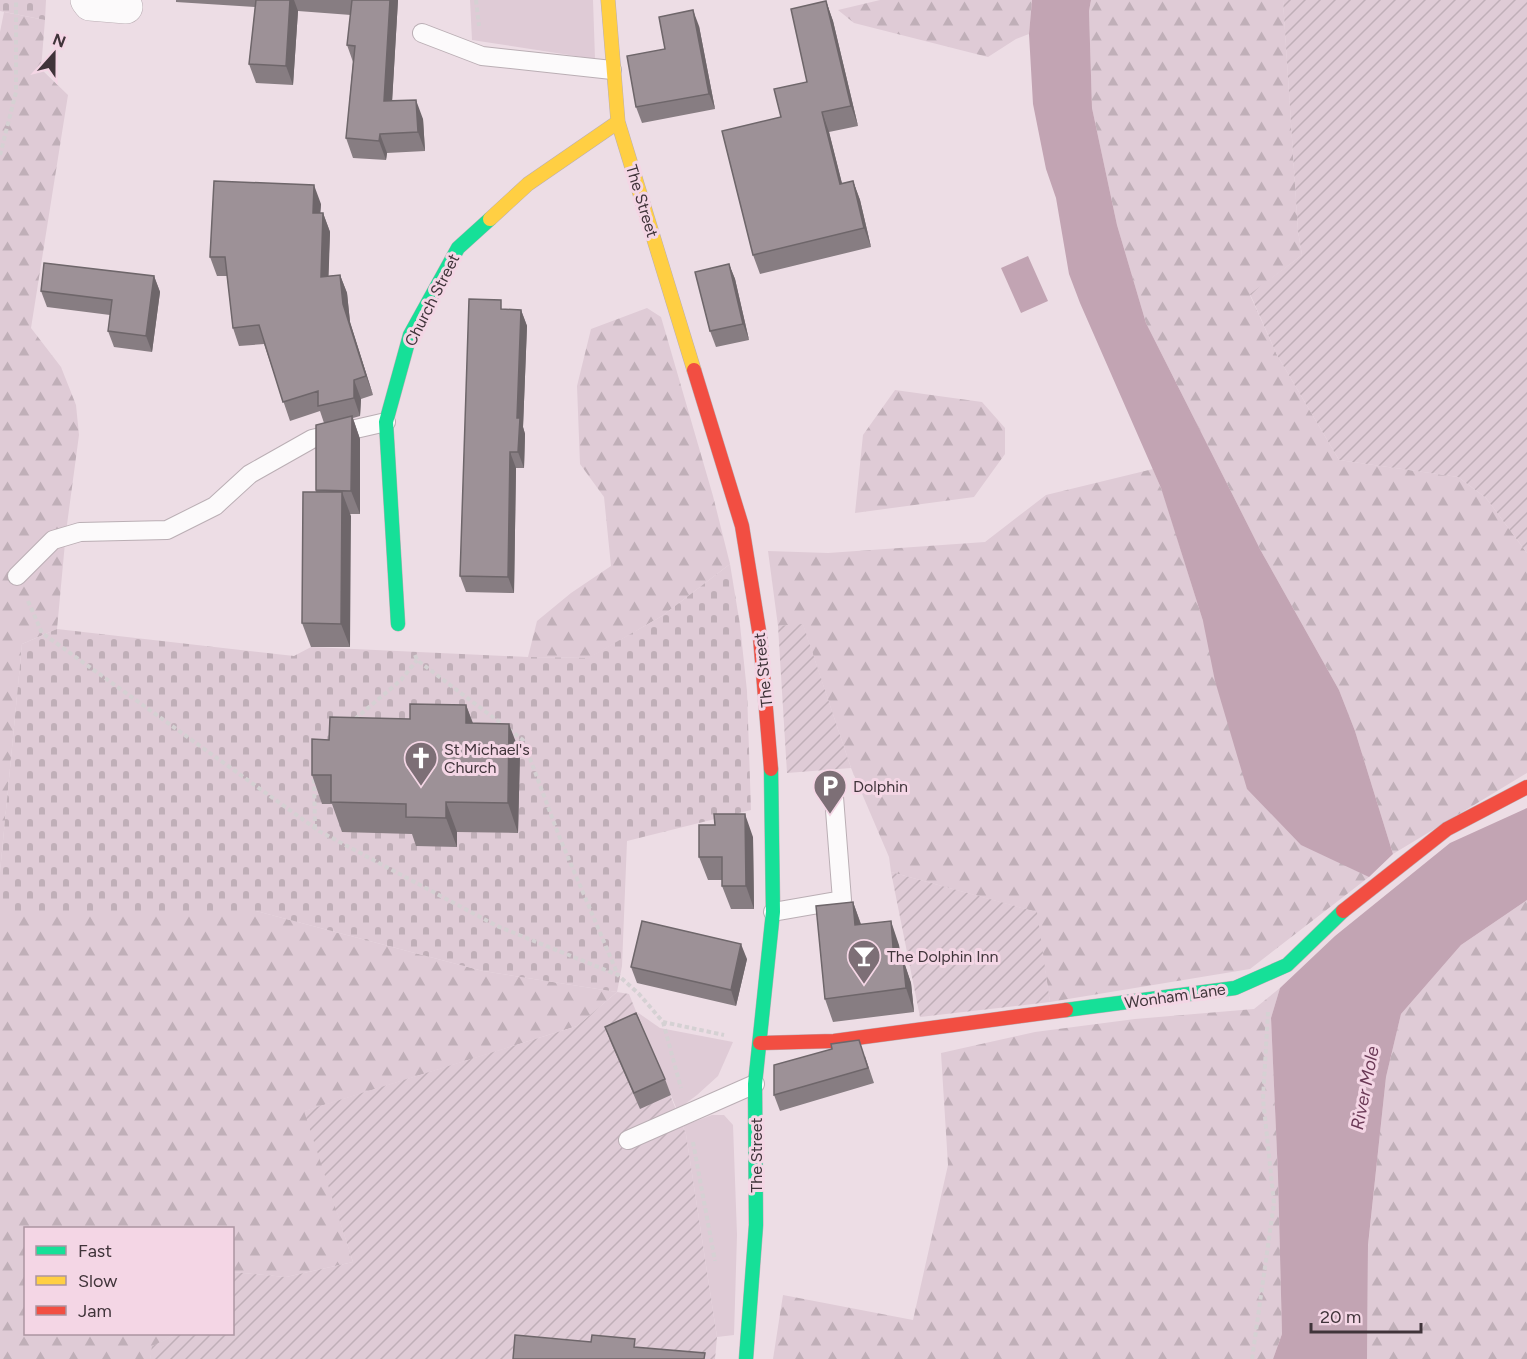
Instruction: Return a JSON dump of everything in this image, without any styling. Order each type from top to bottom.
[{"type":"street","points":[[87,0],[90,4],[126,7]]},
{"type":"street","name":"The Street","points":[[608,0],[618,122],[742,526],[760,637],[771,753],[772,912],[755,1084],[756,1225],[746,1359]]},
{"type":"street","name":"Church Street","points":[[398,624],[386,422],[410,335],[458,248],[528,184],[618,122]]},
{"type":"street","name":"Wonham Lane","points":[[760,1043],[834,1041],[1235,988],[1287,965],[1348,906],[1447,829],[1527,787]]},
{"type":"lane","points":[[422,33],[482,56],[612,70]]},
{"type":"lane","points":[[16,576],[53,540],[80,532],[167,530],[215,506],[250,474],[312,439],[386,422]]},
{"type":"lane","points":[[772,912],[842,900],[834,797]]},
{"type":"lane","points":[[628,1140],[755,1084]]},
{"type":"path","points":[[0,155],[16,92],[16,0]]},
{"type":"path","points":[[16,576],[42,633],[319,831],[497,926],[618,975],[639,994],[663,1022],[688,1114],[716,1266]]},
{"type":"path","points":[[398,624],[417,660],[523,740],[559,836],[618,975]]},
{"type":"path","points":[[352,722],[401,680],[417,660]]},
{"type":"path","points":[[314,771],[315,827]]},
{"type":"path","points":[[1252,1359],[1274,1203],[1263,1099],[1268,1003]]},
{"type":"path","points":[[663,1022],[760,1043]]},
{"type":"green space","points":[[0,0],[46,0],[45,20],[0,11]]},
{"type":"green space","points":[[470,0],[593,0],[595,59],[472,40]]},
{"type":"green space","points":[[880,0],[1032,0],[1029,34],[1016,39],[988,57],[854,23],[838,10]]},
{"type":"green space","points":[[1091,0],[1283,0],[1298,231],[1302,255],[1250,295],[1277,355],[1339,460],[1458,477],[1486,498],[1527,553],[1527,773],[1393,854],[1355,731],[1339,690],[1261,551],[1146,323],[1117,225],[1092,108],[1089,11]]},
{"type":"green space","points":[[1283,0],[1527,0],[1527,553],[1486,498],[1458,477],[1339,460],[1277,355],[1250,294],[1302,255],[1298,231]]},
{"type":"green space","points":[[4,12],[45,20],[41,69],[68,95],[31,328],[61,367],[76,405],[79,435],[66,532],[57,629],[22,644],[0,872],[0,32]]},
{"type":"green space","points":[[647,308],[661,317],[713,496],[730,564],[662,616],[589,658],[528,657],[537,621],[571,593],[611,566],[604,497],[580,464],[577,386],[591,329]]},
{"type":"green space","points":[[895,390],[982,402],[1005,428],[1005,454],[974,497],[855,513],[863,435]]},
{"type":"green space","points":[[1153,469],[1163,493],[1203,621],[1369,877],[1250,969],[1050,1002],[1036,912],[891,872],[889,857],[851,768],[803,625],[778,626],[768,551],[828,553],[985,542],[1046,495]]},
{"type":"green space","points":[[730,564],[740,625],[747,691],[751,810],[627,841],[622,966],[617,992],[483,971],[256,911],[0,911],[0,872],[22,644],[57,629],[294,656],[311,647],[588,658],[662,616]]},
{"type":"green space","points":[[803,624],[851,768],[787,773],[778,626]]},
{"type":"green space","points":[[891,872],[1037,912],[1050,1002],[920,1017]]},
{"type":"green space","points":[[1527,900],[1527,1359],[1367,1359],[1368,1246],[1386,1077],[1401,1014],[1461,945]]},
{"type":"green space","points":[[0,911],[256,911],[483,971],[617,992],[577,1026],[305,1111],[353,1262],[286,1277],[234,1272],[234,1227],[24,1227],[24,1335],[175,1335],[153,1346],[150,1359],[0,1359]]},
{"type":"green space","points":[[1280,988],[1271,1018],[1282,1334],[1273,1359],[773,1359],[783,1295],[913,1320],[948,1165],[941,1053],[1035,1032],[1135,1019],[1254,1009]]},
{"type":"green space","points":[[617,992],[629,994],[686,1134],[717,1337],[715,1359],[150,1359],[152,1346],[175,1335],[234,1335],[234,1272],[286,1277],[353,1262],[304,1111],[577,1026]]},
{"type":"green space","points":[[637,1012],[660,1028],[733,1042],[718,1076],[677,1110]]},
{"type":"green space","points":[[712,1115],[724,1115],[733,1125],[737,1235],[734,1335],[717,1337],[683,1126]]},
{"type":"water","points":[[1032,0],[1091,0],[1089,11],[1092,108],[1117,225],[1146,323],[1261,551],[1339,690],[1355,731],[1393,854],[1369,877],[1301,845],[1247,789],[1215,681],[1203,621],[1161,488],[1069,274],[1056,198],[1046,169],[1033,104],[1029,34]]},
{"type":"water","points":[[1028,256],[1048,301],[1021,313],[1001,268]]},
{"type":"water","name":"River Mole","points":[[1527,808],[1527,900],[1461,945],[1401,1014],[1386,1077],[1368,1245],[1367,1359],[1273,1359],[1282,1334],[1271,1018],[1280,988],[1335,936],[1450,843]]},
{"type":"building","points":[[256,0],[290,0],[286,66],[249,64]]},
{"type":"building","points":[[352,0],[390,0],[384,101],[416,100],[418,132],[380,134],[379,141],[346,138],[355,46],[347,45]]},
{"type":"building","points":[[826,1],[851,106],[822,112],[840,184],[853,181],[864,228],[753,255],[722,131],[781,117],[774,89],[807,82],[791,9]]},
{"type":"building","points":[[693,10],[709,94],[636,107],[627,56],[665,49],[659,17]]},
{"type":"building","points":[[214,181],[314,185],[313,213],[323,213],[321,277],[340,275],[343,304],[366,376],[354,380],[354,398],[318,406],[318,391],[283,402],[259,325],[233,328],[225,257],[210,257]]},
{"type":"building","points":[[44,263],[154,276],[146,336],[108,331],[112,300],[41,291]]},
{"type":"building","points":[[729,264],[743,324],[710,331],[695,272]]},
{"type":"building","points":[[469,299],[501,300],[501,309],[521,310],[517,418],[520,418],[518,452],[510,452],[508,577],[460,576]]},
{"type":"building","points":[[352,416],[351,491],[316,490],[316,425]]},
{"type":"building","points":[[303,492],[342,492],[341,624],[302,623]]},
{"type":"building","name":"St Michael's Church","points":[[410,704],[466,705],[466,723],[509,724],[508,803],[446,802],[446,818],[406,817],[406,804],[331,802],[331,775],[312,775],[312,739],[329,740],[330,717],[410,719]]},
{"type":"building","points":[[714,814],[745,814],[746,886],[722,886],[722,857],[699,857],[699,825],[715,825]]},
{"type":"building","points":[[853,902],[855,925],[891,921],[894,960],[903,959],[906,988],[825,999],[816,906]]},
{"type":"building","points":[[642,921],[741,944],[731,990],[631,967]]},
{"type":"building","points":[[636,1013],[665,1079],[634,1093],[605,1027]]},
{"type":"building","points":[[859,1040],[868,1068],[774,1095],[774,1065],[832,1049],[831,1044]]},
{"type":"building","points":[[515,1335],[591,1342],[592,1335],[635,1339],[634,1347],[705,1353],[704,1359],[513,1359]]},
{"type":"traffic: fast","points":[[398,624],[386,422],[410,335],[458,248],[490,219]]},
{"type":"traffic: fast","points":[[746,1359],[756,1225],[755,1084],[773,912],[771,769]]},
{"type":"traffic: fast","points":[[1066,1010],[1235,988],[1287,965],[1343,911]]},
{"type":"traffic: slow","points":[[608,0],[618,122],[694,370]]},
{"type":"traffic: slow","points":[[490,219],[528,184],[618,122]]},
{"type":"traffic: jam","points":[[694,370],[742,526],[760,637],[771,769]]},
{"type":"traffic: jam","points":[[1343,911],[1447,829],[1527,787]]},
{"type":"traffic: jam","points":[[760,1043],[834,1041],[1066,1010]]},
{"type":"place","name":"St Michael's Church","points":[[421,787]]},
{"type":"place","name":"Dolphin","points":[[830,815]]},
{"type":"place","name":"The Dolphin Inn","points":[[864,985]]}]
